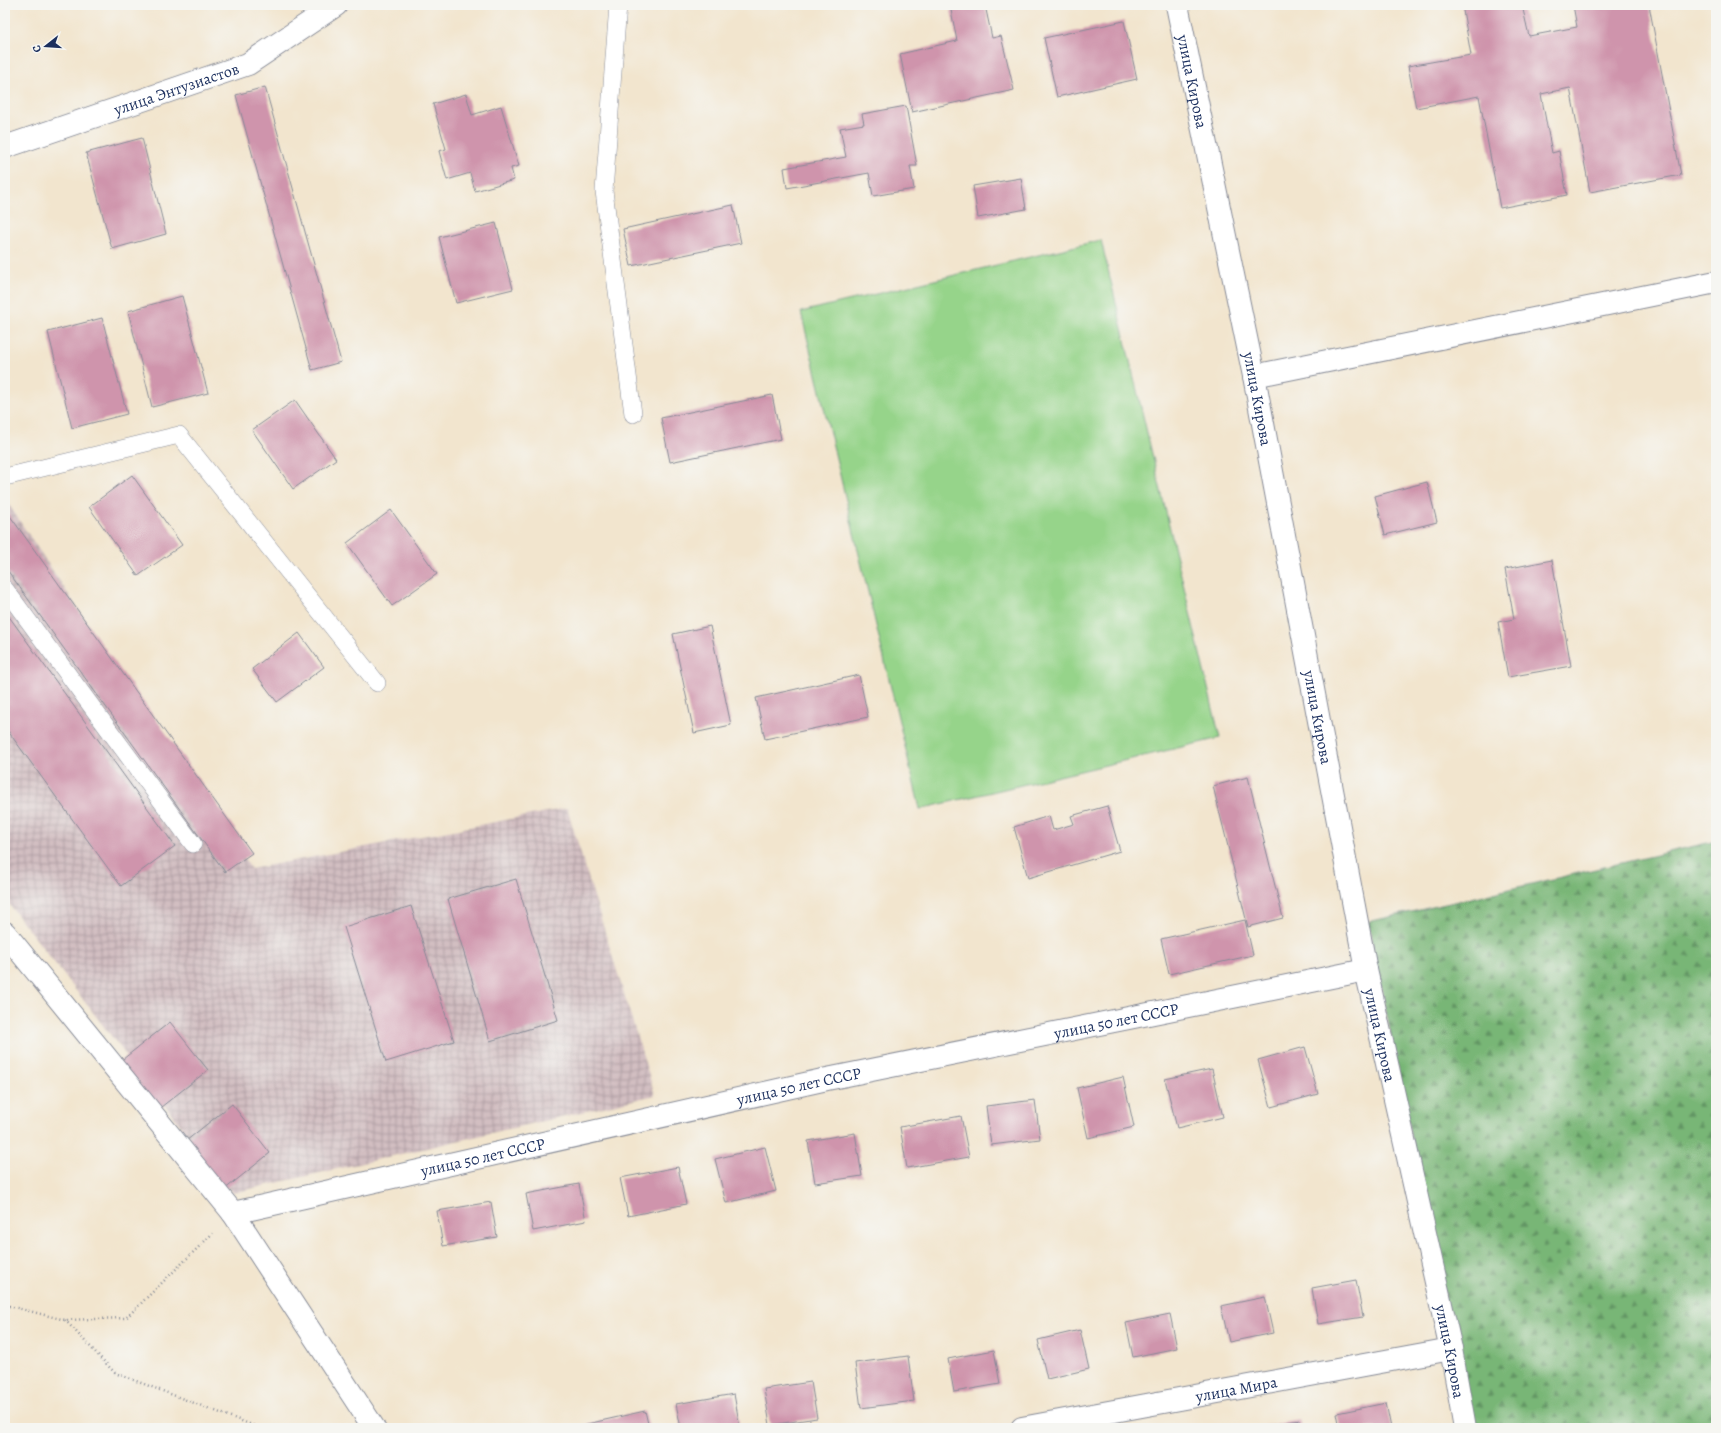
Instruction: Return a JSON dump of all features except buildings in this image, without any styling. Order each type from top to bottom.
[{"type":"street","name":"улица Энтузиастов","points":[[5,147],[248,64],[336,5]]},
{"type":"street","name":"улица Кирова","points":[[1177,5],[1254,376],[1366,970],[1451,1349],[1465,1428]]},
{"type":"street","points":[[1254,376],[1716,282]]},
{"type":"street","points":[[5,933],[233,1213],[374,1428]]},
{"type":"street","name":"улица 50 лет СССР","points":[[233,1213],[827,1079],[1366,970]]},
{"type":"street","name":"улица Мира","points":[[1022,1428],[1451,1349]]},
{"type":"lane","points":[[618,5],[604,191],[633,414]]},
{"type":"lane","points":[[5,477],[179,435],[377,683]]},
{"type":"lane","points":[[5,589],[193,844]]},
{"type":"path","points":[[5,1305],[65,1320],[126,1318],[233,1213]]},
{"type":"path","points":[[65,1320],[115,1373],[260,1428]]},
{"type":"shaded area","points":[[5,499],[251,869],[567,808],[655,1095],[233,1193],[5,899]]},
{"type":"green space","points":[[1101,240],[1220,738],[920,809],[801,312]]},
{"type":"green space","points":[[1716,841],[1716,1428],[1471,1428],[1368,922]]}]
